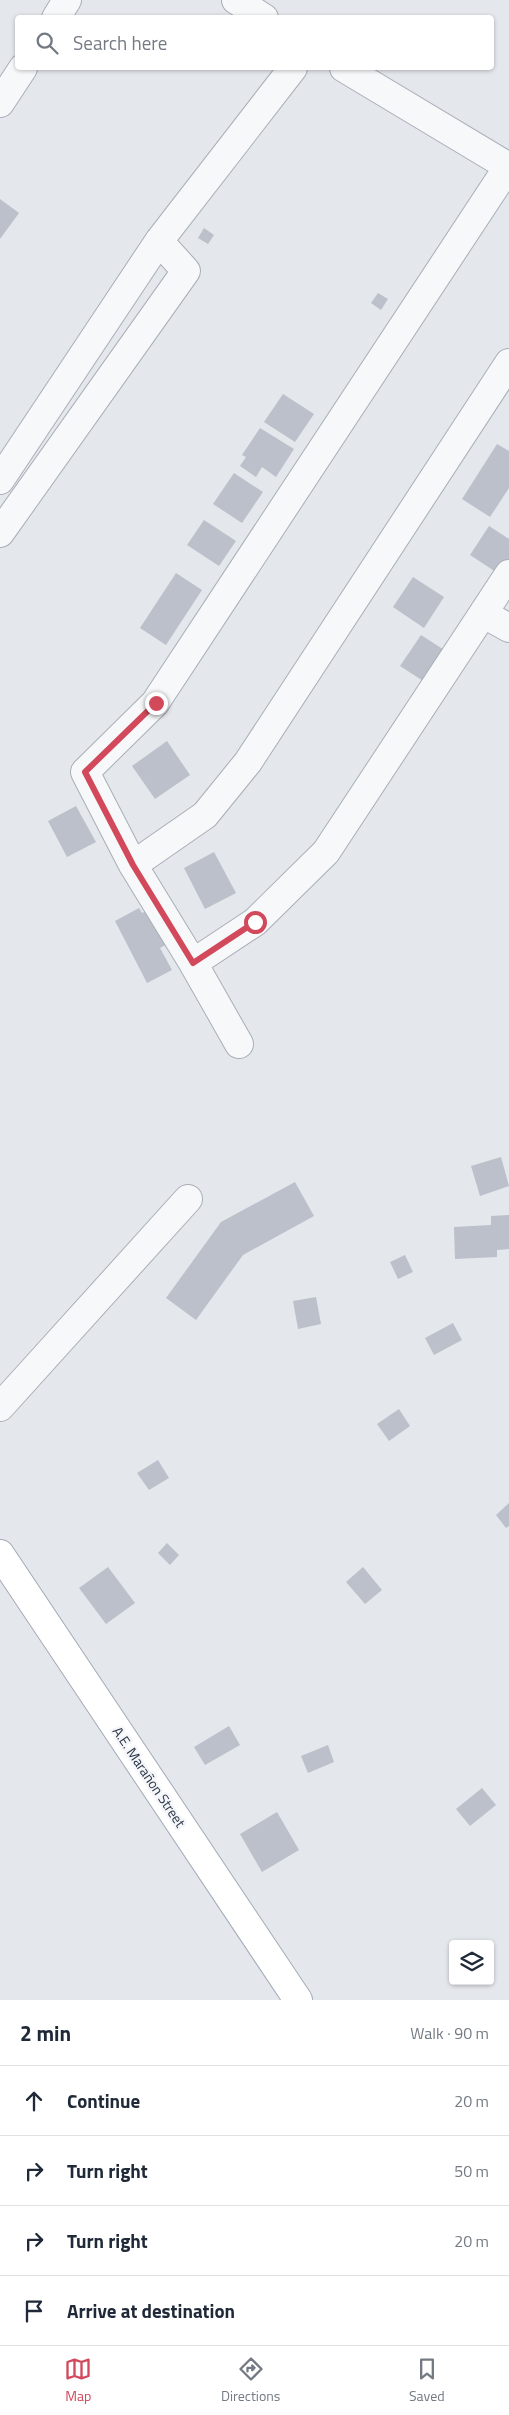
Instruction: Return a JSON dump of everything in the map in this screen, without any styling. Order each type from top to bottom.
[{"type":"main road","name":"A.E. Marañon Street","points":[[0,1554],[298,2000]]},
{"type":"street","points":[[58,15],[67,0]]},
{"type":"street","points":[[236,0],[259,15]]},
{"type":"street","points":[[0,103],[22,70]]},
{"type":"street","points":[[0,480],[159,241],[291,70]]},
{"type":"street","points":[[238,1044],[193,963],[133,865],[85,772],[156,703],[509,167],[347,70]]},
{"type":"street","points":[[0,533],[186,271],[159,241]]},
{"type":"street","points":[[133,865],[205,815],[248,762],[509,363]]},
{"type":"street","points":[[193,963],[255,922],[326,852],[509,574]]},
{"type":"street","points":[[484,614],[509,628]]},
{"type":"street","points":[[0,1407],[188,1199]]},
{"type":"building","points":[[0,199],[19,213],[0,239]]},
{"type":"building","points":[[204,228],[214,235],[208,244],[198,238]]},
{"type":"building","points":[[378,293],[388,299],[381,310],[371,303]]},
{"type":"building","points":[[283,394],[314,414],[295,442],[264,422]]},
{"type":"building","points":[[260,428],[294,449],[276,477],[262,467],[256,477],[240,466],[246,457],[242,455]]},
{"type":"building","points":[[497,444],[509,451],[509,488],[490,517],[462,499]]},
{"type":"building","points":[[234,473],[263,492],[242,523],[213,504]]},
{"type":"building","points":[[204,520],[236,541],[219,566],[187,545]]},
{"type":"building","points":[[489,526],[509,539],[509,560],[499,574],[470,555]]},
{"type":"building","points":[[176,573],[202,590],[166,645],[140,628]]},
{"type":"building","points":[[413,577],[444,597],[424,628],[393,607]]},
{"type":"building","points":[[421,635],[452,655],[431,686],[400,666]]},
{"type":"building","points":[[167,741],[190,775],[155,799],[132,766]]},
{"type":"building","points":[[76,806],[96,842],[67,857],[48,821]]},
{"type":"building","points":[[214,852],[236,893],[205,909],[184,868]]},
{"type":"building","points":[[154,907],[171,942],[160,948],[172,970],[147,983],[115,921],[139,908],[142,913]]},
{"type":"building","points":[[501,1157],[509,1186],[480,1196],[471,1166]]},
{"type":"building","points":[[295,1182],[314,1216],[243,1255],[196,1320],[166,1298],[221,1222]]},
{"type":"building","points":[[509,1215],[509,1249],[497,1250],[497,1257],[455,1259],[454,1227],[491,1225],[491,1216]]},
{"type":"building","points":[[405,1255],[413,1272],[398,1279],[390,1262]]},
{"type":"building","points":[[316,1297],[321,1324],[298,1329],[293,1301]]},
{"type":"building","points":[[453,1323],[462,1340],[434,1355],[425,1338]]},
{"type":"building","points":[[399,1409],[410,1426],[389,1441],[377,1424]]},
{"type":"building","points":[[158,1460],[169,1478],[149,1490],[137,1473]]},
{"type":"building","points":[[509,1503],[509,1526],[506,1528],[496,1515]]},
{"type":"building","points":[[167,1543],[179,1555],[170,1565],[158,1553]]},
{"type":"building","points":[[108,1567],[135,1603],[106,1624],[79,1588]]},
{"type":"building","points":[[363,1567],[382,1590],[365,1604],[346,1582]]},
{"type":"building","points":[[229,1726],[240,1745],[205,1765],[194,1747]]},
{"type":"building","points":[[328,1745],[334,1762],[308,1773],[301,1756]]},
{"type":"building","points":[[482,1788],[496,1805],[470,1826],[456,1809]]},
{"type":"building","points":[[277,1812],[299,1850],[262,1872],[240,1834]]},
{"type":"route","points":[[156,703],[85,772],[133,865],[193,963],[255,922]]}]
